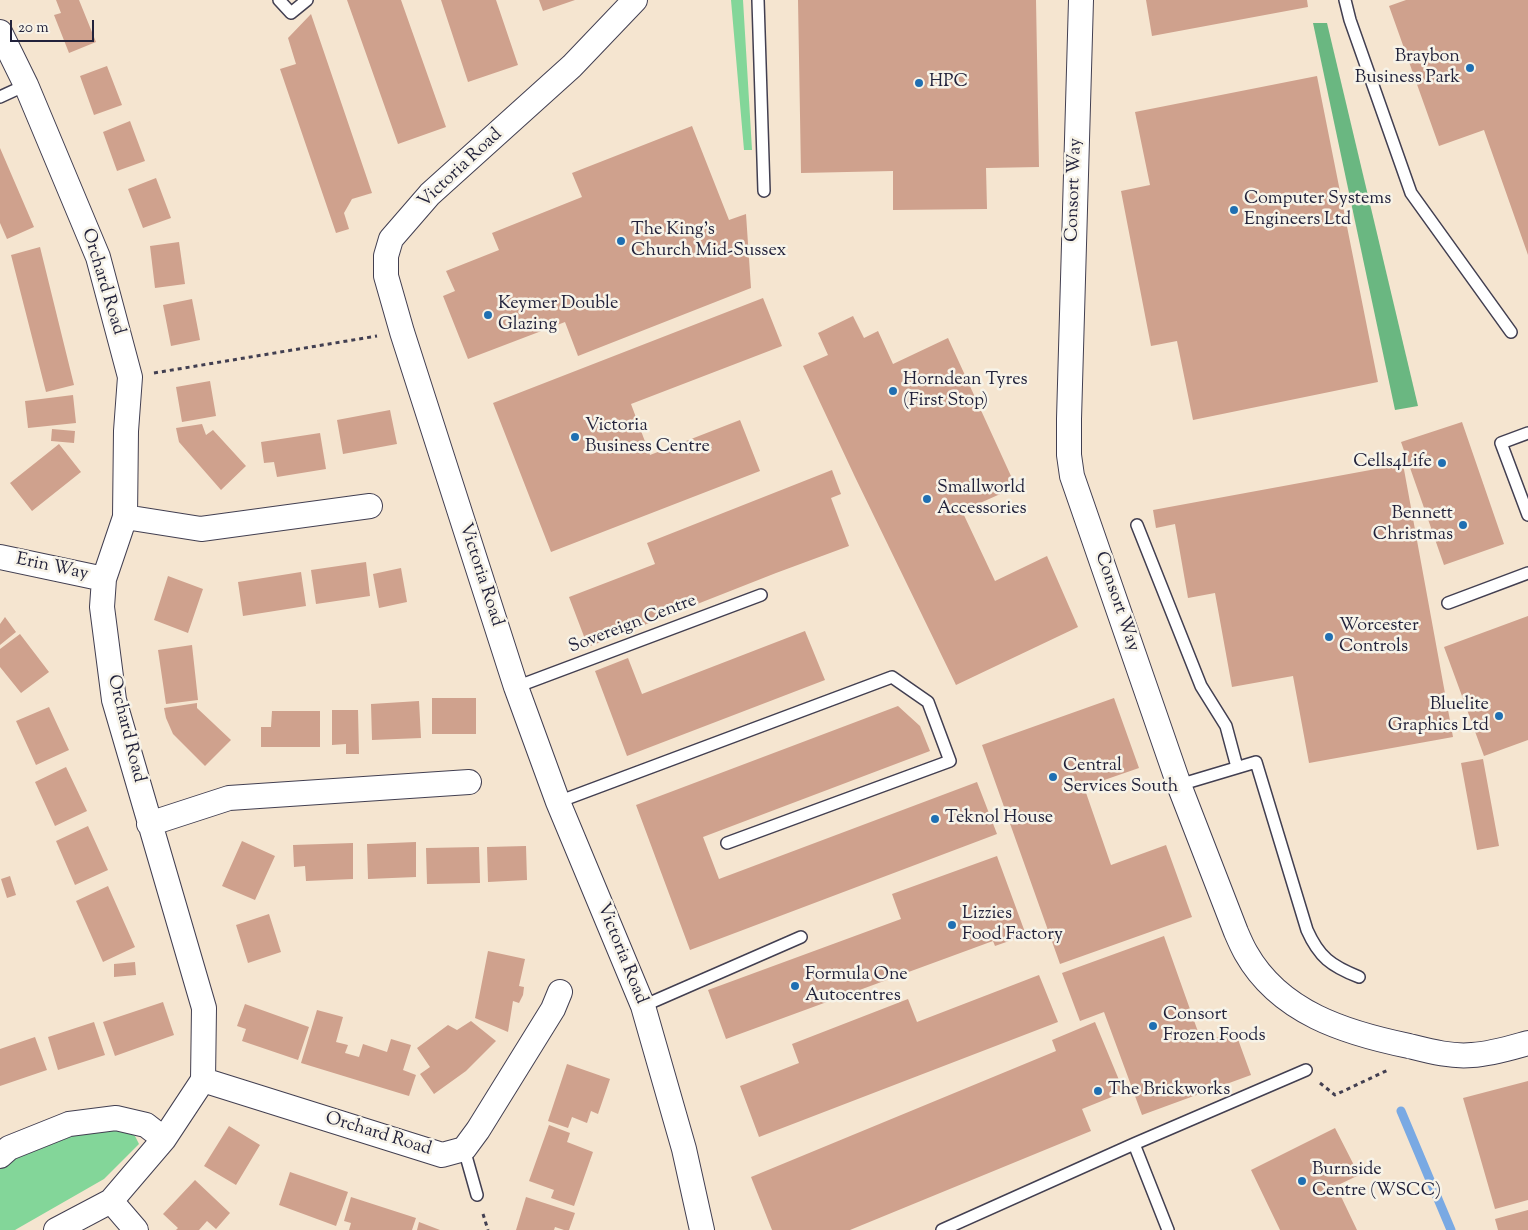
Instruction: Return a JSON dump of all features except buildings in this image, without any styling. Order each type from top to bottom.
[{"type":"street","name":"Victoria Road","points":[[635,0],[572,66],[430,194],[391,239],[386,256],[386,276],[402,332],[516,688],[558,802],[643,1006],[684,1149],[702,1230]]},
{"type":"street","name":"Consort Way","points":[[1081,0],[1069,389],[1069,455],[1072,476],[1179,785],[1236,932],[1246,954],[1274,988],[1298,1007],[1333,1026],[1380,1041],[1450,1055],[1473,1056],[1528,1043]]},
{"type":"street","name":"Orchard Road","points":[[0,32],[26,85],[98,257],[130,377],[126,431],[125,517],[104,579],[102,608],[114,700],[204,1008],[203,1080],[442,1155],[464,1149]]},
{"type":"street","points":[[125,517],[201,529],[370,506]]},
{"type":"street","name":"Erin Way","points":[[0,557],[104,579]]},
{"type":"street","points":[[149,824],[229,798],[469,782]]},
{"type":"street","points":[[464,1149],[478,1130],[553,1009],[560,992]]},
{"type":"street","points":[[56,1230],[111,1201],[164,1139],[203,1080]]},
{"type":"street","points":[[0,1156],[9,1148],[69,1124],[116,1118],[146,1125],[164,1139]]},
{"type":"street","points":[[111,1201],[136,1230]]},
{"type":"lane","points":[[279,0],[291,13],[307,0]]},
{"type":"lane","points":[[758,0],[764,191]]},
{"type":"lane","points":[[1345,0],[1350,20],[1411,193],[1511,332]]},
{"type":"lane","points":[[0,97],[26,85]]},
{"type":"lane","points":[[1528,433],[1501,443],[1528,515]]},
{"type":"lane","points":[[1137,525],[1201,686],[1226,726],[1237,768]]},
{"type":"lane","points":[[1448,603],[1528,573]]},
{"type":"lane","name":"Sovereign Centre","points":[[516,688],[761,595]]},
{"type":"lane","points":[[558,802],[892,677],[928,702],[950,761],[727,843]]},
{"type":"lane","points":[[1179,785],[1256,762],[1307,930],[1313,943],[1322,956],[1340,969],[1359,977]]},
{"type":"lane","points":[[643,1006],[801,937]]},
{"type":"lane","points":[[942,1230],[1306,1070]]},
{"type":"lane","points":[[1134,1144],[1168,1230]]},
{"type":"lane","points":[[464,1149],[477,1194]]},
{"type":"path","points":[[130,377],[402,332]]},
{"type":"path","points":[[1335,1095],[1389,1069]]},
{"type":"green space","points":[[731,0],[743,0],[752,150],[744,150]]},
{"type":"green space","points":[[1313,23],[1327,23],[1418,406],[1395,410]]},
{"type":"green space","points":[[123,1129],[135,1136],[139,1144],[104,1179],[15,1230],[0,1230],[0,1169],[14,1157],[75,1131]]},
{"type":"waterway","points":[[1401,1111],[1451,1230]]},
{"type":"place","name":"Braybon Business Park","points":[[1470,68]]},
{"type":"place","name":"HPC","points":[[919,83]]},
{"type":"place","name":"Computer Systems Engineers Ltd","points":[[1234,210]]},
{"type":"place","name":"The King's Church Mid-Sussex","points":[[621,241]]},
{"type":"place","name":"Keymer Double Glazing","points":[[488,315]]},
{"type":"place","name":"Horndean Tyres (First Stop)","points":[[893,391]]},
{"type":"place","name":"Victoria Business Centre","points":[[575,437]]},
{"type":"place","name":"Cells4Life","points":[[1442,463]]},
{"type":"place","name":"Smallworld Accessories","points":[[927,499]]},
{"type":"place","name":"Bennett Christmas","points":[[1463,525]]},
{"type":"place","name":"Worcester Controls","points":[[1329,637]]},
{"type":"place","name":"Bluelite Graphics Ltd","points":[[1499,716]]},
{"type":"place","name":"Central Services South","points":[[1053,777]]},
{"type":"place","name":"Teknol House","points":[[935,819]]},
{"type":"place","name":"Lizzies Food Factory","points":[[952,925]]},
{"type":"place","name":"Formula One Autocentres","points":[[795,986]]},
{"type":"place","name":"Consort Frozen Foods","points":[[1153,1026]]},
{"type":"place","name":"The Brickworks","points":[[1098,1091]]},
{"type":"place","name":"Burnside Centre (WSCC)","points":[[1302,1181]]}]
